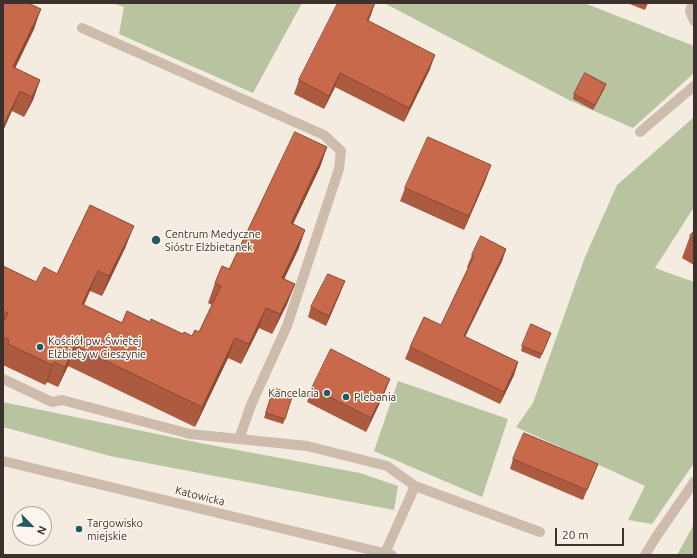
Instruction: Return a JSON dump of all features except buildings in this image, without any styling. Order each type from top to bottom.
[{"type":"street","points":[[693,3],[690,12],[694,21]]},
{"type":"street","points":[[82,28],[324,135],[341,152],[339,169],[287,326],[251,405],[239,439]]},
{"type":"street","points":[[640,132],[694,86]]},
{"type":"street","points":[[3,379],[52,402],[62,400],[190,434],[307,446],[387,466],[415,486],[540,532]]},
{"type":"street","name":"Katowicka","points":[[3,461],[388,554]]},
{"type":"street","points":[[646,555],[656,537],[694,482]]},
{"type":"street","points":[[388,554],[415,486]]},
{"type":"green space","points":[[112,3],[302,3],[253,93],[119,34],[124,7]]},
{"type":"green space","points":[[384,3],[584,3],[694,46],[694,73],[633,128],[569,100]]},
{"type":"green space","points":[[694,117],[694,207],[655,268],[694,282],[694,463],[652,524],[628,520],[645,486],[516,427],[533,403],[585,257],[617,185]]},
{"type":"green space","points":[[398,381],[508,419],[482,497],[374,451]]},
{"type":"green space","points":[[3,402],[200,443],[360,473],[398,486],[394,510],[110,456],[3,427]]},
{"type":"green space","points":[[694,524],[694,555],[677,555]]},
{"type":"place","name":"Centrum Medyczne Sióstr Elżbietanek","points":[[156,240]]},
{"type":"place","name":"Kościół pw. Świętej Elżbiety w Cieszynie","points":[[40,347]]},
{"type":"place","name":"Kancelaria","points":[[327,393]]},
{"type":"place","name":"Plebania","points":[[346,397]]},
{"type":"place","name":"Targowisko miejskie","points":[[79,529]]}]
